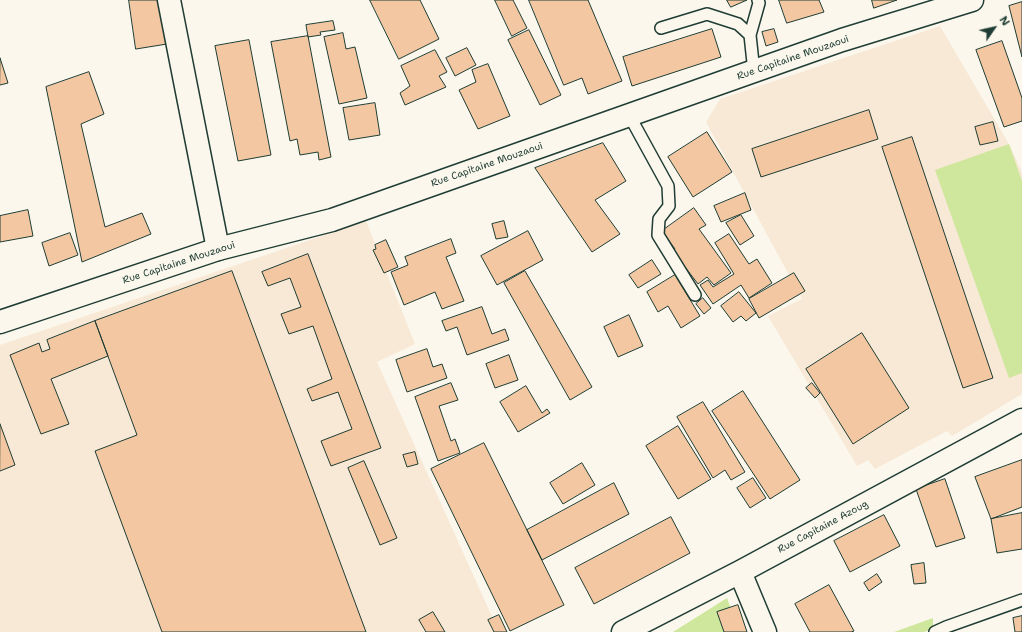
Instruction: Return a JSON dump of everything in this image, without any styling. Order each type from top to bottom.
[{"type":"main road","points":[[169,0],[218,249]]},
{"type":"main road","name":"Rue Capitaine Mouzaoui","points":[[0,322],[218,249],[332,220],[842,40],[972,0]]},
{"type":"main road","name":"Rue Capitaine Azoug","points":[[623,632],[740,572],[1022,420]]},
{"type":"main road","points":[[740,572],[765,632]]},
{"type":"lane","points":[[754,72],[750,36],[759,3],[758,0]]},
{"type":"lane","points":[[661,28],[707,14],[738,24],[750,36]]},
{"type":"lane","points":[[629,115],[668,186],[669,206],[659,219],[658,235],[696,295]]},
{"type":"lane","points":[[935,632],[953,624],[1022,600]]},
{"type":"shaded area","points":[[940,26],[1009,144],[1022,172],[1022,394],[952,436],[947,431],[875,469],[868,460],[857,466],[768,316],[802,299],[706,122],[720,99]]},
{"type":"shaded area","points":[[366,221],[415,344],[377,362],[499,632],[0,632],[0,345]]},
{"type":"green space","points":[[1009,144],[1022,181],[1022,373],[1009,378],[935,170]]},
{"type":"green space","points":[[727,598],[739,632],[673,632]]},
{"type":"green space","points":[[933,618],[933,629],[924,632],[894,632]]},
{"type":"building","points":[[129,0],[160,0],[167,44],[136,49]]},
{"type":"building","points":[[370,0],[420,0],[439,39],[399,59]]},
{"type":"building","points":[[495,0],[513,0],[527,28],[512,36]]},
{"type":"building","points":[[529,0],[588,0],[622,81],[588,94],[582,78],[564,85]]},
{"type":"building","points":[[727,0],[747,0],[731,7]]},
{"type":"building","points":[[779,0],[819,0],[824,12],[787,23]]},
{"type":"building","points":[[872,0],[897,0],[874,8]]},
{"type":"building","points":[[1022,2],[1022,57],[1009,6]]},
{"type":"building","points":[[333,21],[335,30],[320,32],[321,35],[308,37],[306,25]]},
{"type":"building","points":[[712,29],[721,57],[632,86],[623,57]]},
{"type":"building","points":[[774,29],[778,42],[766,46],[762,32]]},
{"type":"building","points":[[529,30],[561,95],[540,105],[508,40]]},
{"type":"building","points":[[343,33],[346,49],[355,47],[367,98],[339,104],[324,37]]},
{"type":"building","points":[[308,36],[331,157],[319,160],[318,152],[300,155],[297,139],[290,141],[271,42]]},
{"type":"building","points":[[249,40],[271,155],[238,161],[215,46]]},
{"type":"building","points":[[1002,41],[1022,98],[1022,121],[1004,127],[976,50]]},
{"type":"building","points":[[467,48],[476,65],[455,76],[446,58]]},
{"type":"building","points":[[435,50],[447,72],[439,76],[446,87],[405,105],[400,93],[410,86],[401,66]]},
{"type":"building","points":[[0,58],[8,83],[0,85]]},
{"type":"building","points":[[488,64],[510,116],[478,129],[459,90],[476,82],[472,70]]},
{"type":"building","points":[[89,72],[104,114],[81,124],[105,227],[142,213],[151,234],[82,262],[46,87]]},
{"type":"building","points":[[375,103],[380,135],[349,140],[343,108]]},
{"type":"building","points":[[869,110],[878,139],[761,177],[752,149]]},
{"type":"building","points":[[993,122],[998,141],[980,145],[975,127]]},
{"type":"building","points":[[707,132],[732,172],[693,197],[668,157]]},
{"type":"building","points":[[912,137],[993,378],[963,388],[882,147]]},
{"type":"building","points":[[603,143],[626,181],[595,200],[620,234],[592,252],[535,168]]},
{"type":"building","points":[[745,193],[751,210],[721,222],[714,206]]},
{"type":"building","points":[[694,208],[706,225],[699,229],[731,273],[714,285],[707,277],[698,284],[672,251],[675,249],[662,231]]},
{"type":"building","points":[[28,210],[33,236],[0,242],[0,216]]},
{"type":"building","points":[[741,215],[754,236],[740,245],[726,223]]},
{"type":"building","points":[[504,221],[508,237],[496,239],[492,224]]},
{"type":"building","points":[[528,231],[543,260],[497,285],[481,256]]},
{"type":"building","points":[[70,233],[78,255],[49,266],[42,243]]},
{"type":"building","points":[[729,234],[749,264],[757,259],[772,283],[749,298],[741,285],[713,304],[700,285],[708,280],[713,287],[734,274],[715,243]]},
{"type":"building","points":[[451,239],[456,253],[446,257],[464,301],[442,309],[435,292],[404,305],[391,272],[408,265],[405,257]]},
{"type":"building","points":[[386,240],[398,267],[384,273],[373,250],[376,249],[375,245]]},
{"type":"building","points":[[308,254],[381,448],[331,466],[321,441],[352,429],[338,392],[312,401],[307,389],[332,379],[313,326],[289,334],[281,314],[301,307],[290,278],[268,286],[262,272]]},
{"type":"building","points":[[652,260],[661,274],[638,288],[629,275]]},
{"type":"building","points":[[232,271],[366,632],[162,632],[95,451],[137,435],[95,321]]},
{"type":"building","points":[[525,271],[592,387],[570,400],[504,283]]},
{"type":"building","points":[[794,273],[805,291],[759,318],[749,299]]},
{"type":"building","points":[[675,275],[700,316],[681,328],[668,306],[658,312],[647,292]]},
{"type":"building","points":[[739,292],[756,313],[746,321],[741,316],[733,322],[721,306]]},
{"type":"building","points":[[703,298],[711,308],[704,314],[696,304]]},
{"type":"building","points":[[482,307],[492,334],[505,329],[509,340],[467,355],[457,327],[446,331],[442,321]]},
{"type":"building","points":[[629,315],[643,346],[618,357],[604,327]]},
{"type":"building","points":[[95,321],[108,356],[51,379],[69,424],[41,434],[10,355],[39,343],[42,352],[50,349],[47,340]]},
{"type":"building","points":[[862,333],[909,408],[853,444],[806,369]]},
{"type":"building","points":[[427,349],[433,367],[442,364],[447,378],[407,392],[396,360]]},
{"type":"building","points":[[509,355],[518,380],[495,388],[486,364]]},
{"type":"building","points":[[451,383],[458,400],[439,406],[451,441],[455,439],[460,453],[438,461],[415,397]]},
{"type":"building","points":[[812,383],[820,393],[815,398],[806,388]]},
{"type":"building","points":[[526,386],[542,413],[547,409],[550,413],[518,432],[500,402]]},
{"type":"building","points":[[743,391],[800,480],[770,499],[712,411]]},
{"type":"building","points":[[703,402],[745,472],[731,480],[725,470],[713,478],[677,417]]},
{"type":"building","points":[[0,424],[15,465],[0,471]]},
{"type":"building","points":[[678,426],[711,479],[678,499],[646,446]]},
{"type":"building","points":[[484,443],[564,605],[510,631],[431,469]]},
{"type":"building","points":[[415,452],[418,464],[407,467],[403,455]]},
{"type":"building","points":[[1022,460],[1022,507],[991,519],[975,477]]},
{"type":"building","points":[[364,461],[397,538],[380,545],[348,468]]},
{"type":"building","points":[[582,463],[595,485],[563,504],[550,483]]},
{"type":"building","points":[[753,478],[766,498],[750,508],[737,488]]},
{"type":"building","points":[[945,479],[965,538],[936,547],[916,489]]},
{"type":"building","points":[[614,483],[629,514],[542,560],[527,530]]},
{"type":"building","points":[[1022,513],[1022,549],[997,553],[991,519]]},
{"type":"building","points":[[884,515],[900,546],[850,572],[834,541]]},
{"type":"building","points":[[671,517],[690,553],[594,604],[575,568]]},
{"type":"building","points":[[924,563],[926,583],[914,584],[911,565]]},
{"type":"building","points":[[877,574],[882,582],[869,591],[864,583]]},
{"type":"building","points":[[829,585],[854,631],[810,632],[795,604]]},
{"type":"building","points":[[738,605],[747,632],[724,632],[717,612]]},
{"type":"building","points":[[433,612],[445,632],[426,632],[419,620]]},
{"type":"building","points":[[499,615],[507,632],[494,632],[488,620]]},
{"type":"building","points":[[1022,616],[1022,632],[1015,632],[1013,618]]}]
